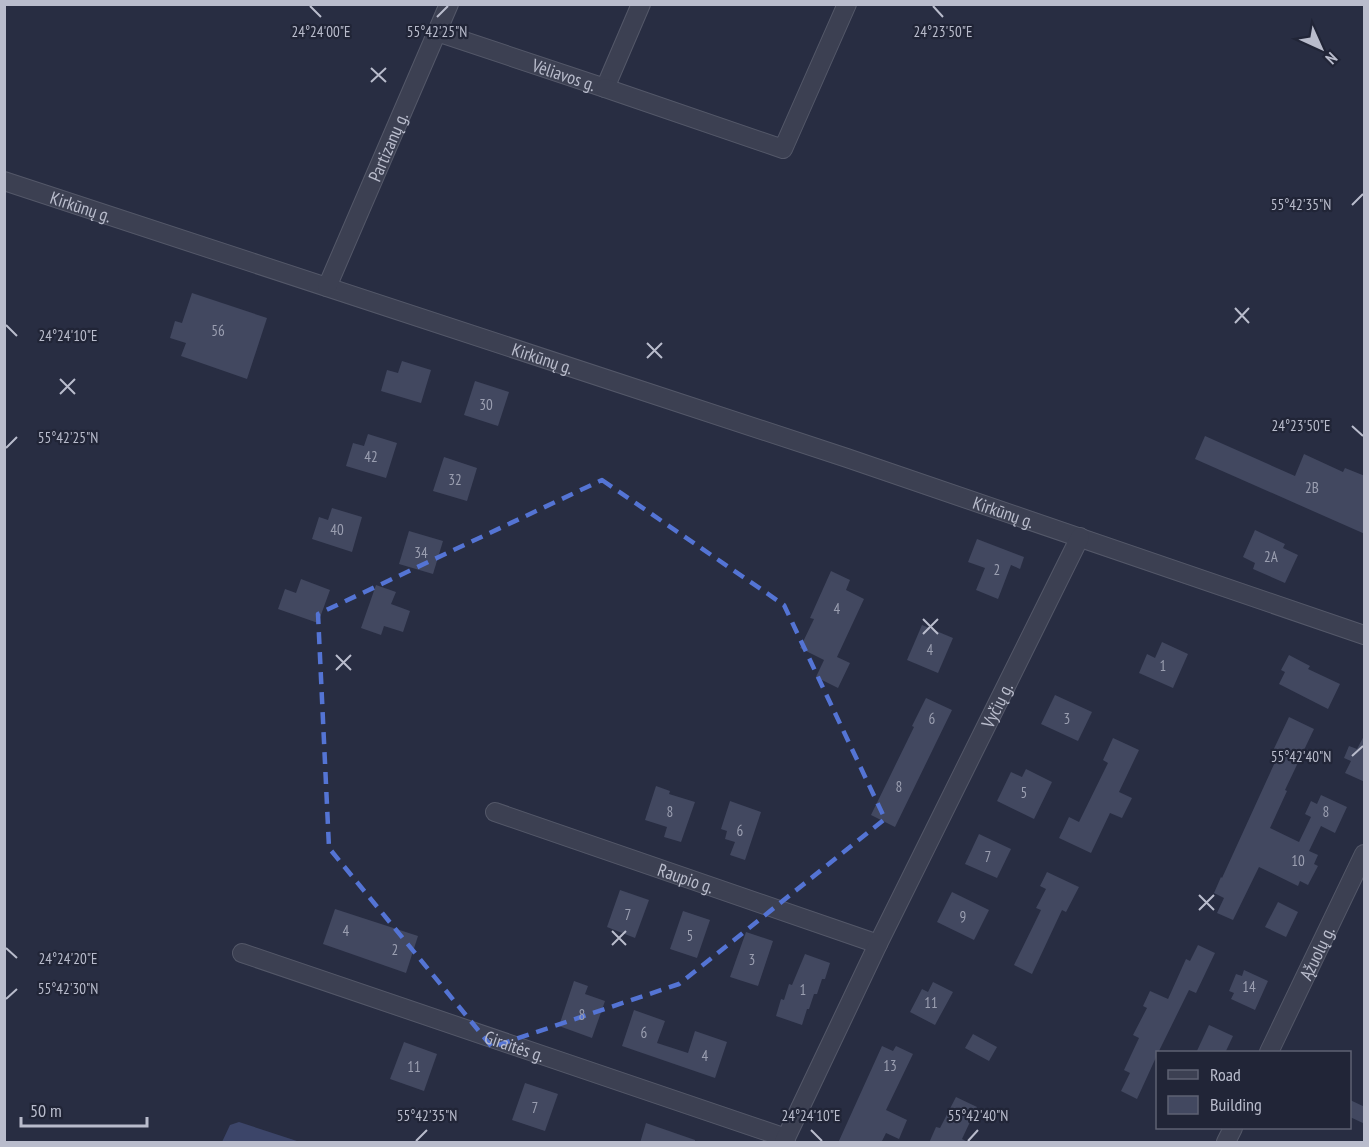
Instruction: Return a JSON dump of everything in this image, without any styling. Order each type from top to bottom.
[{"type":"street","name":"Partizanų g.","points":[[327,287],[449,4]]},
{"type":"street","name":"Vėliavos g.","points":[[437,32],[605,88],[641,4]]},
{"type":"street","points":[[605,88],[783,149],[847,4]]},
{"type":"street","name":"Kirkūnų g.","points":[[4,181],[1080,537]]},
{"type":"street","points":[[1080,537],[1365,635]]},
{"type":"street","name":"Vyčių g.","points":[[785,1140],[878,944],[1080,537]]},
{"type":"street","name":"Raupio g.","points":[[495,812],[878,944]]},
{"type":"street","name":"Ąžuolų g.","points":[[1270,1051],[1365,854]]},
{"type":"street","name":"Giraitės g.","points":[[242,953],[785,1140]]},
{"type":"street","points":[[1226,1143],[1233,1129]]},
{"type":"highlighted area","points":[[602,480],[784,605],[885,819],[679,984],[492,1047],[329,848],[318,614]]},
{"type":"water","points":[[239,1122],[300,1142],[222,1142],[230,1125]]},
{"type":"building","points":[[192,293],[267,318],[247,379],[181,356],[186,343],[170,338],[175,321],[182,323]]},
{"type":"building","points":[[402,361],[431,370],[421,403],[381,391],[387,370],[398,373]]},
{"type":"building","points":[[475,381],[509,392],[498,426],[464,415]]},
{"type":"building","points":[[368,434],[397,443],[386,478],[346,466],[353,443],[364,446]]},
{"type":"building","points":[[1205,436],[1295,476],[1304,454],[1343,472],[1345,468],[1365,476],[1365,534],[1195,459]]},
{"type":"building","points":[[444,457],[477,468],[467,501],[433,491]]},
{"type":"building","points":[[332,508],[362,517],[352,552],[312,539],[319,517],[328,520]]},
{"type":"building","points":[[1255,530],[1285,544],[1283,548],[1298,555],[1285,583],[1253,569],[1255,563],[1243,557]]},
{"type":"building","points":[[409,531],[443,541],[433,574],[399,564]]},
{"type":"building","points":[[977,539],[1024,557],[1020,569],[1011,565],[998,599],[976,590],[985,568],[968,562]]},
{"type":"building","points":[[831,571],[850,580],[846,590],[864,599],[837,657],[850,663],[838,688],[816,677],[824,660],[800,648],[814,619],[810,618]]},
{"type":"building","points":[[301,579],[330,590],[318,623],[278,609],[285,589],[296,593]]},
{"type":"building","points":[[376,585],[396,592],[391,604],[410,611],[403,632],[384,626],[381,635],[361,628]]},
{"type":"building","points":[[922,625],[953,638],[938,673],[907,660]]},
{"type":"building","points":[[1162,642],[1188,654],[1173,688],[1139,673],[1147,654],[1155,658]]},
{"type":"building","points":[[1289,655],[1310,666],[1308,669],[1340,684],[1328,709],[1279,684],[1285,672],[1281,670]]},
{"type":"building","points":[[1055,695],[1092,712],[1078,741],[1041,724]]},
{"type":"building","points":[[926,698],[952,710],[895,827],[871,815]]},
{"type":"building","points":[[1289,717],[1314,729],[1270,828],[1299,842],[1311,817],[1305,814],[1311,801],[1317,804],[1321,795],[1347,807],[1335,833],[1321,826],[1309,851],[1318,855],[1314,864],[1318,866],[1308,885],[1300,881],[1298,886],[1259,867],[1233,920],[1217,913],[1224,898],[1214,893],[1276,760],[1270,757]]},
{"type":"building","points":[[1365,734],[1365,782],[1345,773],[1351,761],[1344,758],[1349,746],[1357,749]]},
{"type":"building","points":[[1113,738],[1139,750],[1119,792],[1132,798],[1122,818],[1110,813],[1091,853],[1059,838],[1069,817],[1079,822],[1108,763],[1103,760]]},
{"type":"building","points":[[1026,769],[1052,782],[1034,819],[997,801],[1011,772],[1022,777]]},
{"type":"building","points":[[656,786],[670,791],[669,794],[695,802],[681,842],[664,837],[667,827],[645,820]]},
{"type":"building","points":[[730,801],[761,812],[745,860],[730,855],[735,842],[725,839],[727,831],[721,829]]},
{"type":"building","points":[[979,834],[1011,849],[997,878],[965,864]]},
{"type":"building","points":[[1047,872],[1079,887],[1066,912],[1062,910],[1032,974],[1014,965],[1041,910],[1036,908],[1046,889],[1040,886]]},
{"type":"building","points":[[620,890],[649,900],[635,938],[607,927]]},
{"type":"building","points":[[952,892],[989,910],[974,940],[937,922]]},
{"type":"building","points":[[1278,902],[1298,912],[1286,937],[1265,927]]},
{"type":"building","points":[[335,909],[418,936],[406,973],[323,944]]},
{"type":"building","points":[[683,911],[710,920],[697,958],[670,949]]},
{"type":"building","points":[[746,932],[773,941],[758,986],[730,977]]},
{"type":"building","points":[[1198,945],[1215,953],[1196,993],[1189,990],[1159,1051],[1156,1051],[1156,1057],[1137,1099],[1121,1091],[1130,1073],[1124,1070],[1139,1038],[1133,1035],[1147,1008],[1143,1006],[1150,991],[1168,999],[1186,959],[1190,961]]},
{"type":"building","points":[[805,954],[830,963],[825,979],[822,979],[817,994],[814,994],[809,1009],[807,1009],[802,1025],[776,1016],[781,999],[784,1000],[789,984],[792,985]]},
{"type":"building","points":[[1244,970],[1268,981],[1255,1010],[1231,999],[1234,993],[1229,991],[1236,974],[1242,976]]},
{"type":"building","points":[[574,981],[588,986],[585,994],[605,1001],[592,1038],[559,1026]]},
{"type":"building","points":[[933,982],[953,992],[935,1025],[910,1012],[922,989],[928,992]]},
{"type":"building","points":[[634,1010],[665,1021],[657,1043],[688,1053],[695,1031],[727,1042],[715,1078],[622,1046]]},
{"type":"building","points":[[1209,1025],[1233,1036],[1226,1051],[1197,1051]]},
{"type":"building","points":[[973,1034],[997,1047],[989,1061],[965,1048]]},
{"type":"building","points":[[404,1042],[437,1054],[424,1091],[390,1079]]},
{"type":"building","points":[[882,1046],[893,1051],[896,1046],[913,1054],[886,1110],[907,1120],[899,1139],[886,1133],[881,1143],[838,1143]]},
{"type":"building","points":[[525,1083],[558,1094],[545,1131],[512,1120]]},
{"type":"building","points":[[956,1097],[977,1107],[962,1139],[970,1143],[929,1143],[936,1127],[940,1128]]},
{"type":"building","points":[[1351,1100],[1365,1107],[1365,1124],[1351,1117]]},
{"type":"building","points":[[646,1123],[695,1140],[695,1143],[640,1143]]}]
